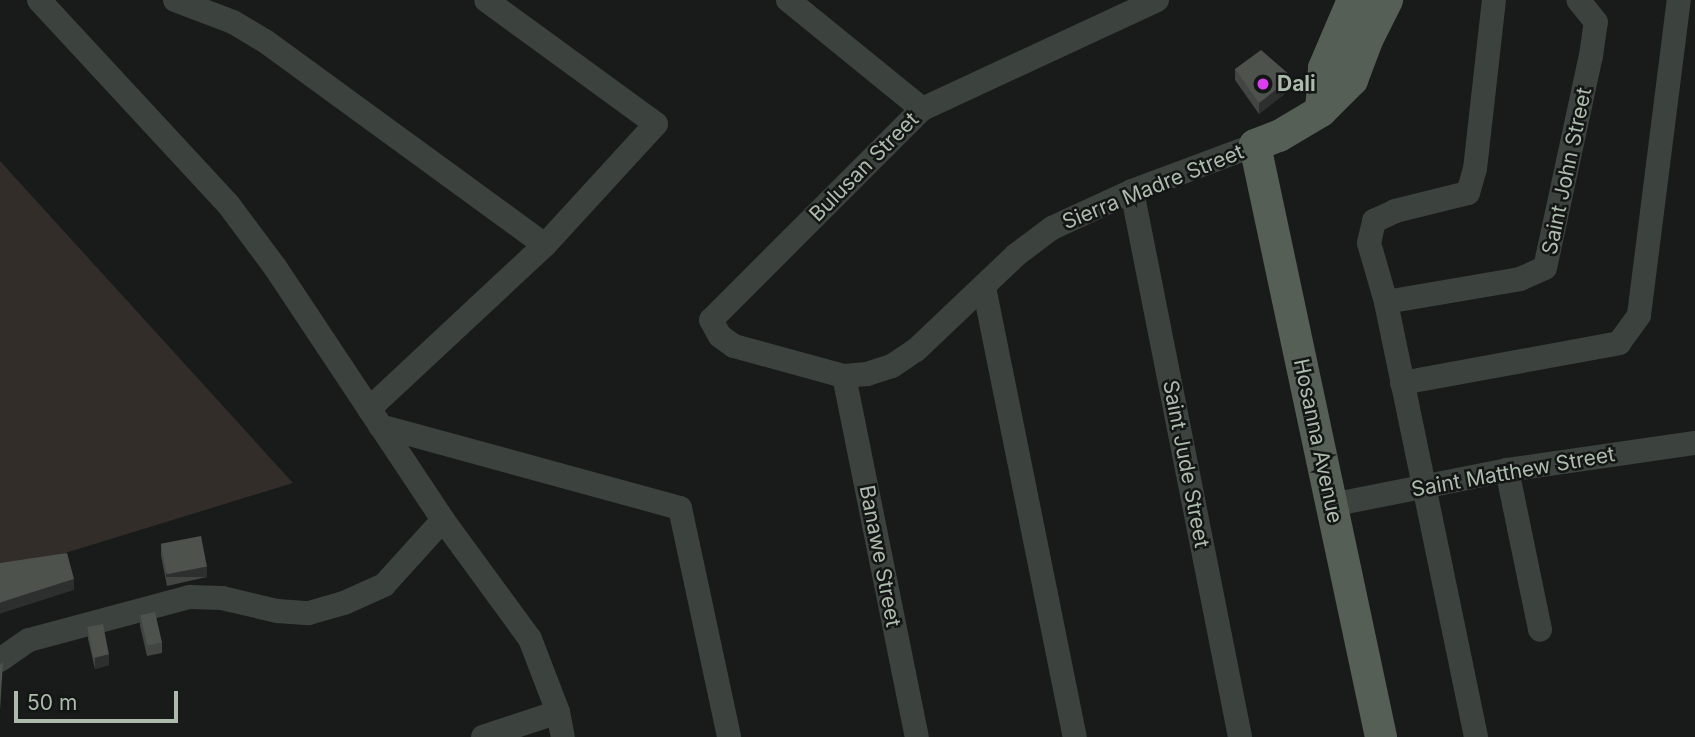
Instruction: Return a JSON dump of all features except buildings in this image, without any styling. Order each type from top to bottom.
[{"type":"main road","points":[[1321,111],[1324,68],[1353,0]]},
{"type":"main road","name":"Sierra Madre Street","points":[[1255,145],[1301,124],[1321,111],[1352,80],[1367,40],[1387,0]]},
{"type":"main road","name":"Hosanna Avenue","points":[[1255,145],[1381,737]]},
{"type":"street","points":[[39,0],[229,204],[443,520],[530,639],[558,712],[563,737]]},
{"type":"street","points":[[175,0],[233,22],[265,41],[545,245]]},
{"type":"street","points":[[374,418],[545,245],[656,124],[486,0]]},
{"type":"street","points":[[788,0],[922,109]]},
{"type":"street","name":"Bulusan Street","points":[[711,320],[922,109],[1157,0]]},
{"type":"street","points":[[1476,737],[1386,302],[1369,243],[1374,221],[1395,211],[1468,193],[1475,169],[1494,0]]},
{"type":"street","name":"Saint John Street","points":[[1386,302],[1520,279],[1545,268],[1594,33],[1595,22],[1578,0]]},
{"type":"street","points":[[1402,383],[1619,343],[1639,315],[1679,0]]},
{"type":"street","name":"Sierra Madre Street","points":[[711,320],[720,336],[734,346],[844,376],[867,374],[892,366],[916,351],[1016,255],[1052,228],[1132,191],[1255,145]]},
{"type":"street","name":"Saint Jude Street","points":[[1132,191],[1240,737]]},
{"type":"street","points":[[984,287],[1075,737]]},
{"type":"street","name":"Banawe Street","points":[[844,376],[917,737]]},
{"type":"street","points":[[374,418],[680,508],[729,737]]},
{"type":"street","name":"Saint Matthew Street","points":[[1331,505],[1507,470],[1695,443]]},
{"type":"street","points":[[1507,470],[1540,630]]},
{"type":"street","points":[[0,660],[29,640],[190,597],[222,598],[277,611],[309,613],[345,603],[384,585],[443,520]]},
{"type":"street","points":[[483,737],[558,712]]},
{"type":"shaded area","points":[[0,161],[293,483],[0,573]]},
{"type":"place","name":"Dali","points":[[1263,84]]}]
